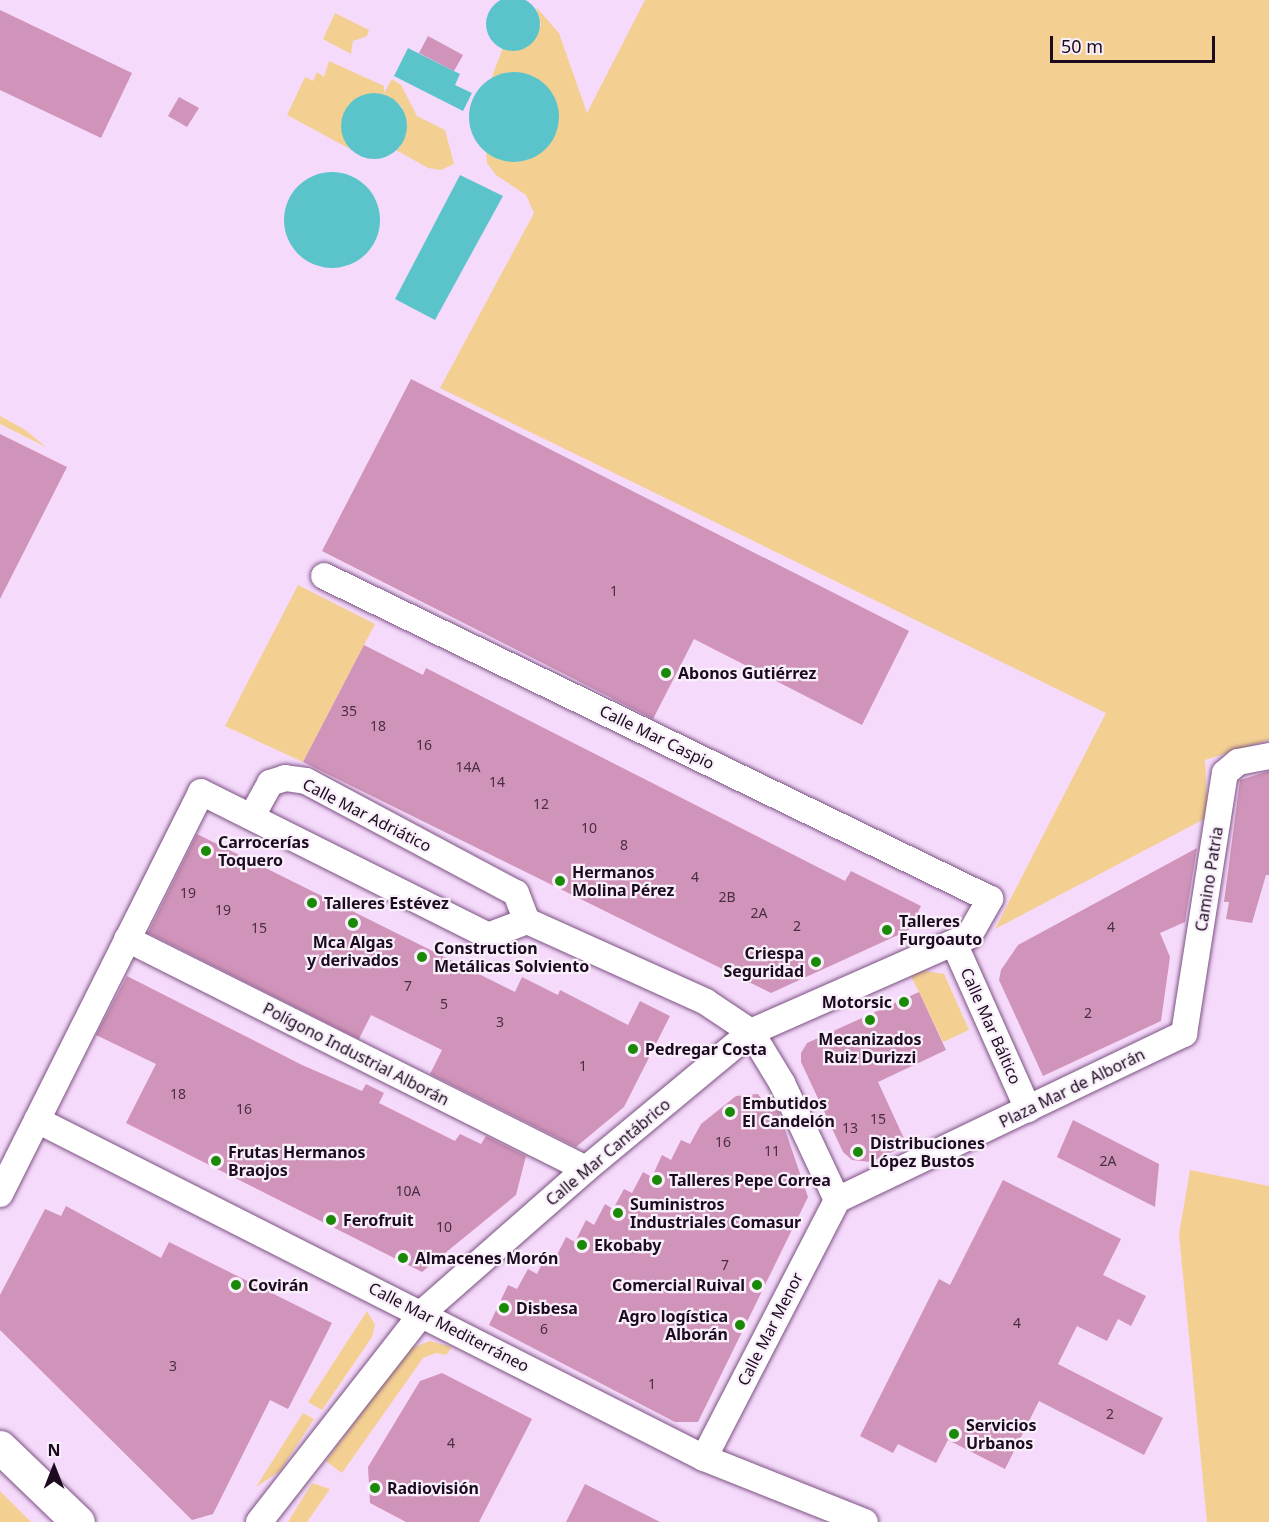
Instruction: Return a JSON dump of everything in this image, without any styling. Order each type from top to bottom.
[{"type":"highway","points":[[0,1447],[78,1517]]},
{"type":"street","name":"Calle Mar Caspio","points":[[324,576],[990,898]]},
{"type":"street","name":"Camino Patria","points":[[1184,1034],[1225,773],[1238,762],[1269,756]]},
{"type":"street","name":"Calle Mar Adriático","points":[[252,816],[270,783],[285,778],[306,781],[516,893],[527,921]]},
{"type":"street","points":[[0,1194],[201,792],[488,936],[527,921],[706,1002],[751,1032],[782,1083],[837,1200]]},
{"type":"street","name":"Calle Mar Cantábrico","points":[[260,1522],[422,1313],[586,1169],[751,1032],[969,936],[990,898]]},
{"type":"street","name":"Polígono Industrial Alborán","points":[[127,939],[586,1169]]},
{"type":"street","name":"Calle Mar Báltico","points":[[954,943],[1028,1109]]},
{"type":"street","name":"Plaza Mar de Alborán","points":[[837,1200],[1184,1034]]},
{"type":"street","name":"Calle Mar Mediterráneo","points":[[37,1120],[422,1313],[704,1458],[865,1522]]},
{"type":"street","name":"Calle Mar Menor","points":[[704,1458],[837,1200]]},
{"type":"street","name":"Calle Mar Cantábrico","points":[[242,1522],[285,1489]]},
{"type":"street","name":"Calle Mar Cantábrico","points":[[270,1522],[285,1489]]},
{"type":"shaded area","points":[[513,-3],[523,-1],[532,5],[538,14],[540,24],[538,34],[532,43],[523,49],[513,51],[503,49],[494,43],[488,34],[486,24],[488,14],[494,5],[503,-1]]},
{"type":"shaded area","points":[[645,0],[1269,0],[1269,740],[1205,760],[1208,817],[995,929],[1106,713],[440,388],[534,213],[526,195],[496,175],[487,163],[486,152],[514,162],[529,159],[554,97],[533,76],[504,73],[491,79],[503,48],[518,50],[533,41],[541,25],[536,7],[559,33],[587,113]]},
{"type":"shaded area","points":[[335,13],[369,30],[367,36],[353,41],[351,54],[323,39]]},
{"type":"shaded area","points":[[408,48],[460,74],[455,85],[472,93],[463,111],[394,76]]},
{"type":"shaded area","points":[[329,61],[384,86],[384,93],[392,79],[401,85],[417,116],[445,130],[454,164],[441,170],[428,168],[396,150],[400,147],[402,107],[384,94],[344,140],[350,149],[287,115],[305,77],[313,81],[317,72],[324,77]]},
{"type":"shaded area","points":[[514,72],[531,76],[546,85],[555,100],[559,117],[555,134],[546,149],[531,158],[514,162],[497,158],[482,149],[473,134],[469,117],[473,100],[482,85],[497,76]]},
{"type":"shaded area","points":[[368,93],[380,93],[392,98],[402,108],[407,126],[405,139],[392,154],[380,159],[368,159],[356,154],[346,144],[341,132],[341,120],[346,108],[356,98]]},
{"type":"shaded area","points":[[332,172],[350,175],[366,186],[377,202],[380,220],[377,238],[366,254],[350,265],[332,268],[314,265],[298,254],[287,238],[284,220],[287,202],[298,186],[314,175]]},
{"type":"shaded area","points":[[460,175],[503,196],[435,320],[395,299]]},
{"type":"shaded area","points":[[0,416],[24,429],[46,447],[0,424]]},
{"type":"shaded area","points":[[298,585],[375,624],[303,762],[225,726]]},
{"type":"shaded area","points":[[925,971],[944,974],[969,1030],[943,1042],[909,972]]},
{"type":"shaded area","points":[[1190,1170],[1269,1186],[1269,1522],[1207,1522],[1179,1234]]},
{"type":"shaded area","points":[[367,1311],[375,1325],[372,1337],[322,1410],[308,1402]]},
{"type":"shaded area","points":[[430,1341],[452,1347],[446,1355],[436,1353],[423,1358],[342,1473],[326,1461],[409,1349]]},
{"type":"shaded area","points":[[303,1413],[314,1419],[280,1471],[256,1487]]},
{"type":"shaded area","points":[[312,1483],[330,1489],[307,1522],[288,1522]]},
{"type":"shaded area","points":[[0,1491],[31,1522],[0,1522]]},
{"type":"building","points":[[0,10],[132,73],[101,138],[0,90]]},
{"type":"building","points":[[428,36],[463,55],[454,71],[419,53]]},
{"type":"building","points":[[179,97],[199,108],[187,127],[168,116]]},
{"type":"building","points":[[411,379],[909,631],[862,725],[694,639],[653,719],[322,551]]},
{"type":"building","points":[[0,434],[67,467],[0,599]]},
{"type":"building","points":[[364,645],[423,675],[426,668],[845,881],[851,871],[921,906],[909,930],[771,993],[303,762]]},
{"type":"building","points":[[1269,771],[1269,875],[1266,875],[1252,923],[1226,919],[1229,902],[1224,902],[1240,780]]},
{"type":"building","points":[[197,834],[515,992],[522,977],[558,995],[560,990],[628,1025],[640,1001],[670,1016],[624,1107],[576,1147],[430,1074],[442,1050],[371,1015],[359,1039],[148,933]]},
{"type":"building","points":[[1197,848],[1185,922],[1160,933],[1170,957],[1161,1021],[1043,1076],[999,980],[1001,970],[1018,945]]},
{"type":"building","points":[[127,976],[302,1065],[362,1091],[366,1084],[384,1093],[379,1103],[455,1141],[460,1134],[481,1144],[486,1136],[526,1156],[516,1195],[422,1272],[126,1123],[156,1064],[96,1035]]},
{"type":"building","points":[[919,992],[946,1050],[878,1082],[907,1145],[871,1162],[852,1160],[843,1152],[801,1062],[801,1053],[807,1043]]},
{"type":"building","points":[[758,1094],[771,1112],[778,1109],[808,1197],[698,1422],[675,1422],[489,1325],[508,1285],[517,1289],[528,1269],[537,1274],[547,1253],[556,1257],[566,1237],[575,1242],[586,1220],[594,1225],[605,1204],[613,1209],[624,1189],[632,1193],[643,1172],[652,1177],[662,1155],[671,1160],[681,1140],[690,1144],[701,1124],[736,1096]]},
{"type":"building","points":[[1073,1120],[1159,1164],[1155,1207],[1057,1157]]},
{"type":"building","points":[[1003,1180],[1121,1239],[1103,1275],[1146,1296],[1131,1326],[1118,1319],[1107,1341],[1077,1326],[1058,1364],[1163,1418],[1144,1455],[1039,1401],[1005,1469],[948,1440],[936,1463],[898,1444],[893,1453],[860,1436],[939,1279],[950,1285]]},
{"type":"building","points":[[66,1206],[161,1258],[169,1242],[332,1323],[288,1409],[270,1400],[213,1514],[192,1520],[0,1330],[0,1295],[45,1209],[61,1216]]},
{"type":"building","points":[[442,1373],[532,1419],[479,1522],[406,1522],[370,1503],[368,1467],[420,1381]]},
{"type":"building","points":[[585,1484],[660,1522],[566,1522]]},
{"type":"place","name":"Abonos Gutiérrez","points":[[666,673]]},
{"type":"place","name":"Carrocerías Toquero","points":[[206,851]]},
{"type":"place","name":"Hermanos Molina Pérez","points":[[560,881]]},
{"type":"place","name":"Talleres Estévez","points":[[312,903]]},
{"type":"place","name":"Mca Algas y derivados","points":[[353,923]]},
{"type":"place","name":"Talleres Furgoauto","points":[[887,930]]},
{"type":"place","name":"Construction Metálicas Solviento","points":[[422,957]]},
{"type":"place","name":"Criespa Seguridad","points":[[816,962]]},
{"type":"place","name":"Motorsic","points":[[904,1002]]},
{"type":"place","name":"Mecanizados Ruiz Durizzi","points":[[870,1020]]},
{"type":"place","name":"Pedregar Costa","points":[[633,1049]]},
{"type":"place","name":"Embutidos El Candelón","points":[[730,1112]]},
{"type":"place","name":"Distribuciones López Bustos","points":[[858,1152]]},
{"type":"place","name":"Frutas Hermanos Braojos","points":[[216,1161]]},
{"type":"place","name":"Talleres Pepe Correa","points":[[657,1180]]},
{"type":"place","name":"Suministros Industriales Comasur","points":[[618,1213]]},
{"type":"place","name":"Ferofruit","points":[[331,1220]]},
{"type":"place","name":"Ekobaby","points":[[582,1245]]},
{"type":"place","name":"Almacenes Morón","points":[[403,1258]]},
{"type":"place","name":"Covirán","points":[[236,1285]]},
{"type":"place","name":"Comercial Ruival","points":[[757,1285]]},
{"type":"place","name":"Disbesa","points":[[504,1308]]},
{"type":"place","name":"Agro logística Alborán","points":[[740,1325]]},
{"type":"place","name":"Servicios Urbanos","points":[[954,1434]]},
{"type":"place","name":"Radiovisión","points":[[375,1488]]}]
